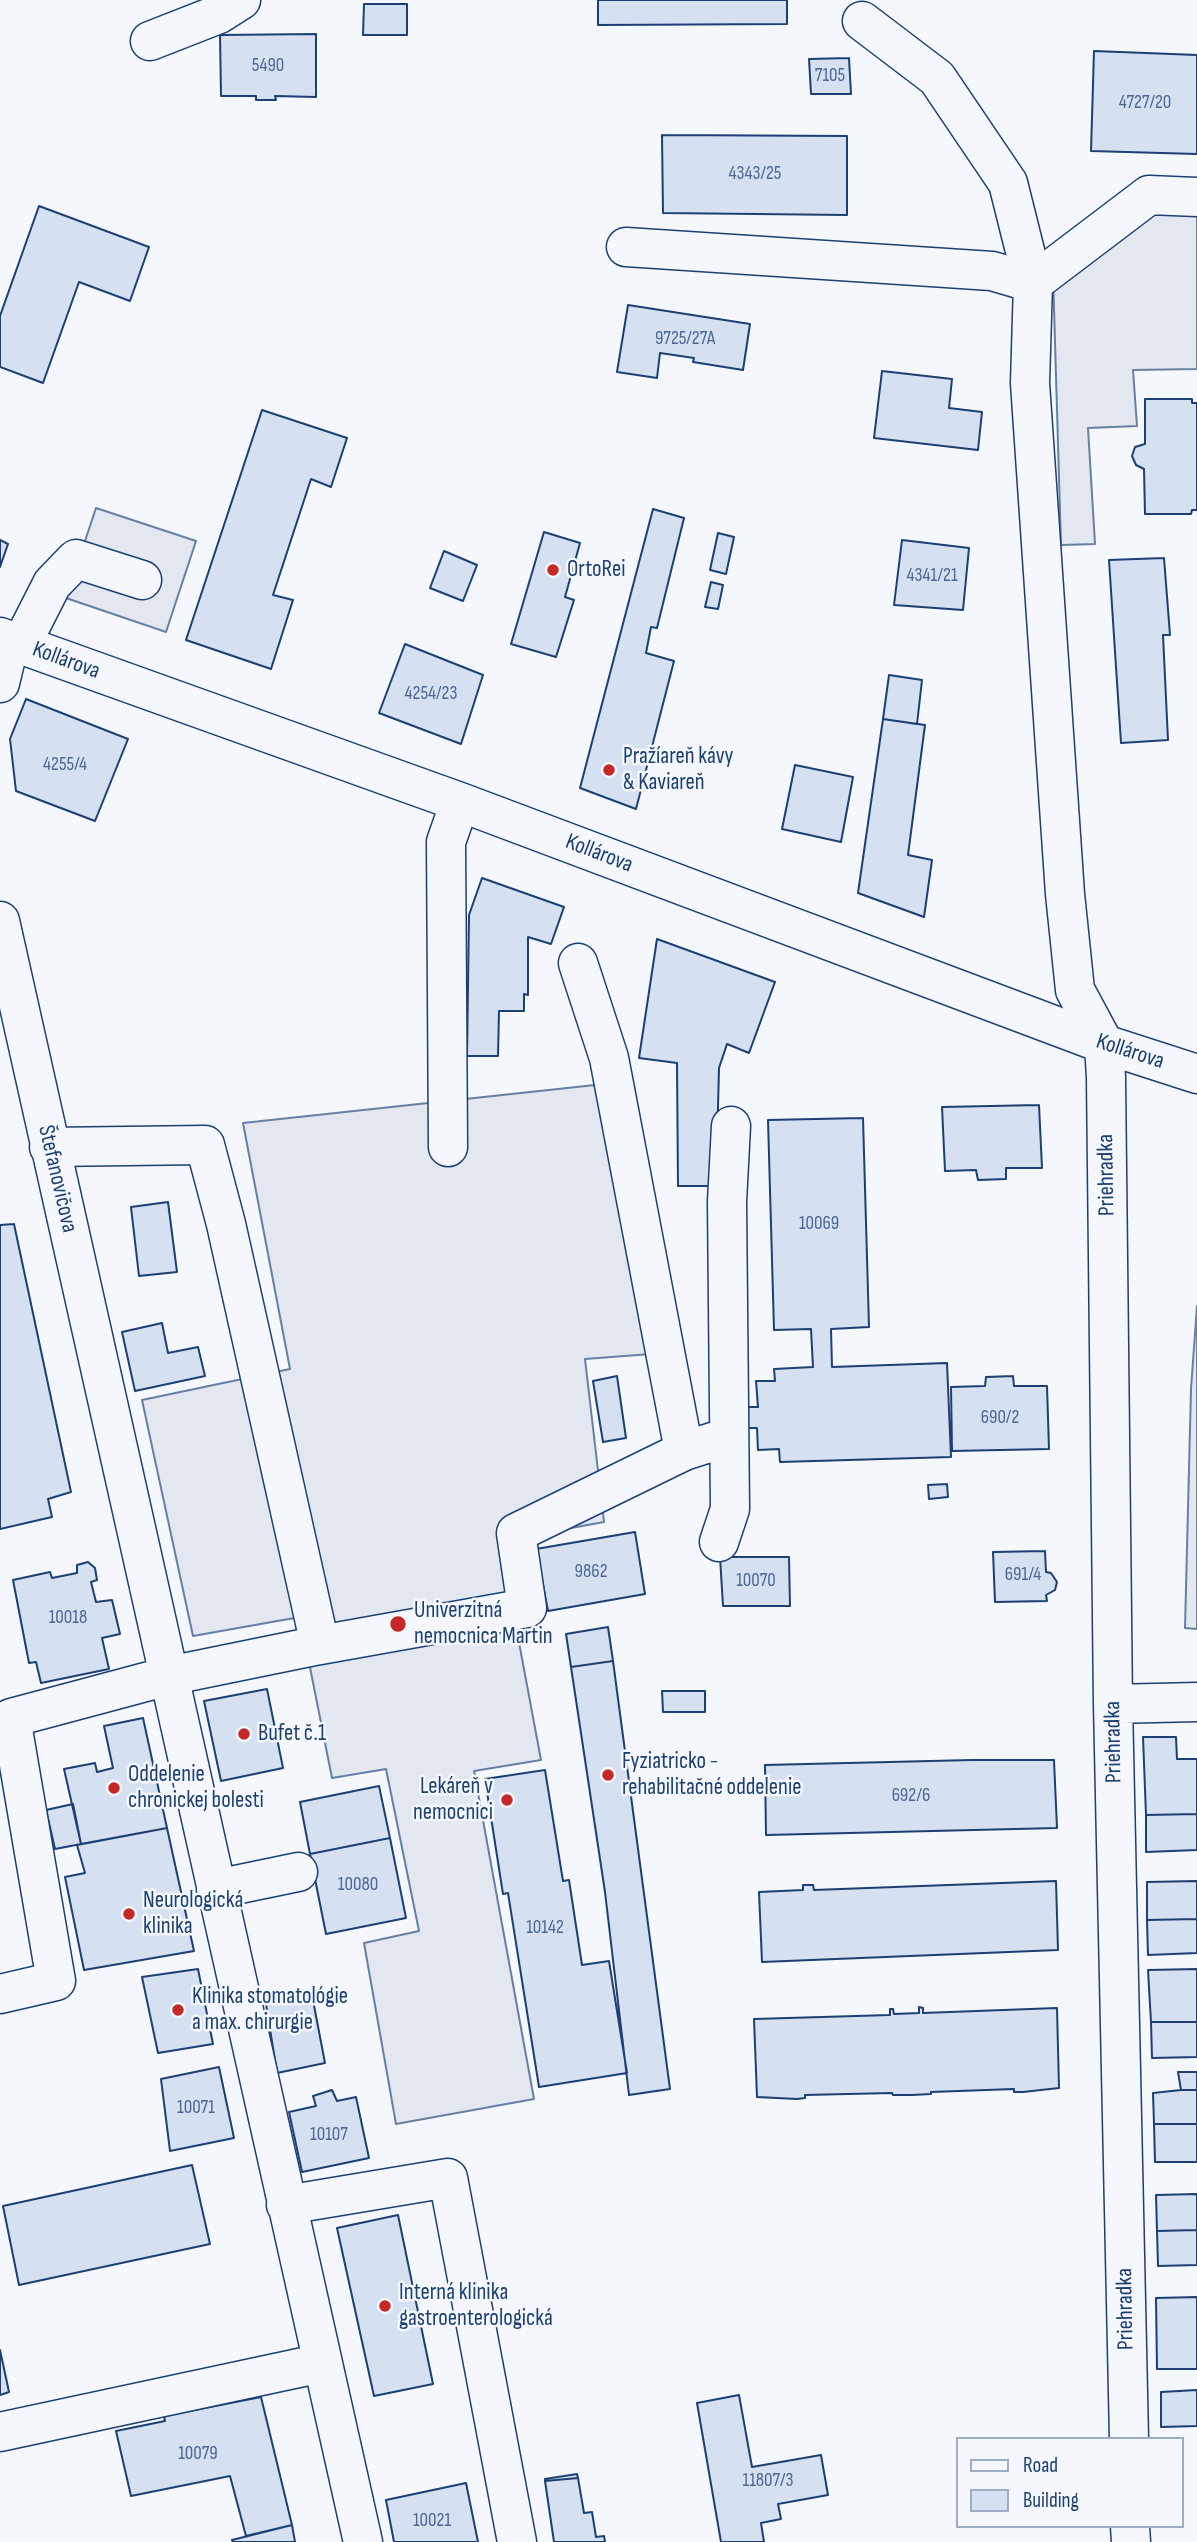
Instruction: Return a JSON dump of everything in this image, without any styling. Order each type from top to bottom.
[{"type":"street","points":[[150,41],[219,14],[241,0]]},
{"type":"street","points":[[862,21],[937,78],[1008,183],[1033,283],[1030,383],[1065,894],[1076,990],[1104,1044]]},
{"type":"street","points":[[1033,283],[1149,195],[1197,197]]},
{"type":"street","points":[[626,247],[992,271],[1033,283]]},
{"type":"street","points":[[0,683],[10,641],[52,584],[76,559],[142,580]]},
{"type":"street","name":"Kollárova","points":[[10,641],[460,802],[1104,1044],[1197,1074]]},
{"type":"street","points":[[448,1147],[446,842],[460,802]]},
{"type":"street","name":"Štefanovičova","points":[[0,921],[363,2542]]},
{"type":"street","points":[[578,962],[609,1058],[684,1451]]},
{"type":"street","name":"Priehradka","points":[[1104,1044],[1113,1704],[1129,2437]]},
{"type":"street","points":[[719,1542],[730,1509],[727,1202],[731,1126]]},
{"type":"street","points":[[50,1147],[205,1145],[226,1224],[320,1646]]},
{"type":"street","points":[[0,1994],[57,1981],[11,1718],[168,1676],[527,1608],[516,1533],[684,1451],[728,1437]]},
{"type":"street","points":[[1113,1704],[1197,1702]]},
{"type":"street","points":[[216,1889],[298,1872]]},
{"type":"street","points":[[286,2205],[448,2178],[517,2542]]},
{"type":"street","points":[[0,2432],[322,2363]]},
{"type":"shaded area","points":[[1156,197],[1197,200],[1197,369],[1133,370],[1137,426],[1088,428],[1095,544],[1061,545],[1053,274]]},
{"type":"shaded area","points":[[96,508],[196,541],[166,632],[66,598]]},
{"type":"shaded area","points":[[595,1085],[651,1354],[585,1359],[604,1522],[500,1541],[541,1760],[474,1771],[534,2099],[396,2124],[364,1943],[419,1931],[386,1769],[332,1778],[300,1617],[193,1636],[142,1400],[290,1369],[243,1123]]},
{"type":"shaded area","points":[[1197,1306],[1197,1629],[1185,1628],[1191,1389]]},
{"type":"building","points":[[598,0],[787,0],[787,24],[598,25]]},
{"type":"building","points":[[364,4],[407,4],[407,35],[363,35]]},
{"type":"building","points":[[316,34],[316,97],[275,96],[276,100],[256,100],[256,96],[221,96],[220,35]]},
{"type":"building","points":[[1094,51],[1197,55],[1197,154],[1091,151]]},
{"type":"building","points":[[849,58],[851,94],[811,94],[809,59]]},
{"type":"building","points":[[662,135],[847,136],[847,215],[663,213]]},
{"type":"building","points":[[39,206],[149,247],[130,301],[79,282],[43,383],[0,367],[0,316]]},
{"type":"building","points":[[628,305],[750,324],[743,370],[693,362],[694,358],[660,353],[657,378],[617,372]]},
{"type":"building","points":[[882,371],[952,379],[949,408],[982,412],[978,450],[874,438]]},
{"type":"building","points":[[1145,399],[1192,399],[1192,403],[1197,403],[1197,510],[1192,510],[1191,514],[1145,514],[1144,469],[1136,465],[1132,456],[1135,447],[1145,444]]},
{"type":"building","points":[[262,410],[347,438],[331,487],[311,479],[273,595],[293,600],[271,669],[186,640]]},
{"type":"building","points":[[653,509],[684,518],[657,628],[651,627],[646,653],[674,661],[636,809],[580,788]]},
{"type":"building","name":"OrtoRei","points":[[544,532],[580,543],[565,597],[574,600],[556,657],[511,644]]},
{"type":"building","points":[[718,533],[734,537],[726,574],[710,570]]},
{"type":"building","points":[[0,540],[8,544],[0,567]]},
{"type":"building","points":[[902,540],[969,548],[963,610],[894,605]]},
{"type":"building","points":[[444,551],[477,565],[463,601],[430,588]]},
{"type":"building","points":[[1164,558],[1170,635],[1163,635],[1168,740],[1121,743],[1109,560]]},
{"type":"building","points":[[711,582],[723,585],[718,609],[705,607]]},
{"type":"building","points":[[405,644],[483,675],[461,744],[379,713]]},
{"type":"building","points":[[889,675],[922,680],[917,724],[883,719]]},
{"type":"building","points":[[26,699],[128,739],[95,821],[16,791],[10,739]]},
{"type":"building","points":[[883,719],[925,725],[908,855],[932,860],[924,917],[858,893]]},
{"type":"building","points":[[795,765],[853,777],[841,842],[782,829]]},
{"type":"building","points":[[482,878],[564,907],[551,944],[528,937],[528,995],[524,994],[524,1011],[499,1011],[498,1056],[467,1056],[469,915]]},
{"type":"building","points":[[657,939],[775,982],[749,1053],[727,1044],[719,1068],[716,1186],[678,1186],[677,1063],[639,1058]]},
{"type":"building","points":[[1039,1105],[1042,1168],[1006,1168],[1006,1179],[978,1180],[976,1170],[945,1171],[942,1107]]},
{"type":"building","points":[[863,1118],[869,1327],[831,1329],[832,1367],[947,1363],[951,1457],[780,1462],[779,1449],[758,1450],[757,1428],[745,1428],[744,1407],[758,1407],[756,1381],[775,1381],[774,1369],[813,1367],[811,1329],[774,1330],[768,1120]]},
{"type":"building","points":[[168,1202],[177,1272],[139,1276],[131,1207]]},
{"type":"building","points":[[14,1224],[71,1492],[48,1499],[52,1517],[0,1529],[0,1225]]},
{"type":"building","points":[[162,1323],[168,1353],[198,1347],[205,1376],[135,1391],[122,1332]]},
{"type":"building","points":[[617,1376],[626,1438],[603,1442],[593,1381]]},
{"type":"building","points":[[1013,1376],[1014,1386],[1047,1386],[1049,1449],[952,1451],[951,1387],[985,1386],[986,1377]]},
{"type":"building","points":[[947,1484],[948,1497],[929,1499],[928,1485]]},
{"type":"building","points":[[635,1532],[645,1594],[548,1611],[536,1549]]},
{"type":"building","points":[[1045,1551],[1046,1572],[1051,1573],[1057,1582],[1055,1590],[1046,1595],[1047,1601],[995,1602],[993,1552]]},
{"type":"building","points":[[720,1557],[789,1557],[790,1606],[723,1606]]},
{"type":"building","points":[[88,1562],[95,1568],[97,1580],[91,1582],[96,1602],[112,1600],[120,1634],[102,1638],[109,1669],[41,1683],[36,1662],[29,1663],[13,1580],[50,1572],[52,1578],[77,1573],[77,1565]]},
{"type":"building","points":[[608,1627],[613,1661],[571,1667],[566,1634]]},
{"type":"building","name":"Fyziatricko - rehabilitačné oddelenie","points":[[613,1661],[670,2089],[629,2095],[605,1892],[571,1667]]},
{"type":"building","name":"Bufet č.1","points":[[267,1689],[283,1768],[221,1781],[204,1701]]},
{"type":"building","points":[[662,1691],[705,1691],[705,1712],[663,1712]]},
{"type":"building","name":"Oddelenie chronickej bolesti","points":[[143,1718],[167,1828],[81,1844],[64,1769],[95,1763],[97,1772],[113,1768],[104,1726]]},
{"type":"building","points":[[1143,1737],[1176,1737],[1177,1759],[1197,1759],[1197,1814],[1146,1815]]},
{"type":"building","points":[[1054,1760],[1057,1828],[766,1835],[765,1765]]},
{"type":"building","points":[[545,1770],[563,1881],[569,1880],[582,1965],[609,1961],[627,2073],[539,2087],[508,1893],[503,1894],[485,1779]]},
{"type":"building","points":[[379,1786],[390,1838],[310,1854],[300,1802]]},
{"type":"building","points":[[73,1804],[81,1844],[55,1849],[46,1810]]},
{"type":"building","points":[[1197,1814],[1197,1850],[1146,1852],[1146,1815]]},
{"type":"building","name":"Neurologická klinika","points":[[167,1828],[194,1951],[84,1970],[65,1877],[85,1873],[77,1845]]},
{"type":"building","points":[[390,1838],[406,1918],[326,1934],[310,1854]]},
{"type":"building","points":[[1056,1881],[1058,1950],[762,1962],[759,1892],[803,1890],[803,1885],[813,1885],[814,1890]]},
{"type":"building","points":[[1197,1881],[1197,1919],[1147,1920],[1147,1882]]},
{"type":"building","points":[[1197,1919],[1197,1953],[1148,1955],[1147,1920]]},
{"type":"building","name":"Klinika stomatológie a max. chirurgie","points":[[198,1969],[213,2044],[158,2053],[142,1977]]},
{"type":"building","points":[[1197,1969],[1197,2022],[1151,2022],[1148,1970]]},
{"type":"building","points":[[312,1995],[325,2063],[277,2073],[266,2004]]},
{"type":"building","points":[[919,2007],[923,2008],[923,2013],[1057,2008],[1059,2088],[1023,2092],[1014,2092],[1014,2089],[912,2095],[805,2095],[805,2098],[797,2099],[757,2097],[754,2019],[890,2015],[890,2009],[893,2009],[894,2014],[919,2013]]},
{"type":"building","points":[[1151,2022],[1197,2022],[1197,2057],[1152,2058]]},
{"type":"building","points":[[219,2067],[234,2138],[170,2151],[161,2079]]},
{"type":"building","points":[[1178,2072],[1197,2072],[1197,2090],[1181,2090]]},
{"type":"building","points":[[332,2090],[337,2101],[356,2097],[369,2158],[302,2172],[289,2112],[316,2106],[313,2096]]},
{"type":"building","points":[[1197,2090],[1197,2124],[1154,2124],[1153,2093]]},
{"type":"building","points":[[1154,2124],[1197,2124],[1197,2162],[1155,2162]]},
{"type":"building","points":[[192,2165],[210,2244],[19,2285],[3,2206]]},
{"type":"building","points":[[1197,2194],[1197,2230],[1157,2231],[1156,2195]]},
{"type":"building","name":"Interná klinika gastroenterologická","points":[[398,2215],[433,2384],[374,2396],[337,2228]]},
{"type":"building","points":[[1197,2230],[1197,2265],[1158,2266],[1157,2231]]},
{"type":"building","points":[[1197,2297],[1197,2369],[1157,2369],[1156,2298]]},
{"type":"building","points":[[0,2350],[9,2392],[0,2395]]},
{"type":"building","points":[[1197,2390],[1197,2426],[1161,2427],[1161,2392]]},
{"type":"building","points":[[739,2395],[752,2467],[821,2455],[828,2495],[778,2504],[781,2519],[761,2523],[764,2542],[721,2542],[697,2403]]},
{"type":"building","points":[[261,2397],[292,2525],[246,2536],[230,2476],[131,2496],[116,2431],[165,2421],[164,2416]]},
{"type":"building","points":[[577,2474],[578,2478],[545,2481],[545,2479]]},
{"type":"building","points":[[578,2478],[584,2513],[592,2512],[596,2537],[604,2536],[605,2542],[554,2542],[545,2481]]},
{"type":"building","points":[[466,2483],[478,2542],[394,2542],[386,2500]]},
{"type":"building","points":[[292,2525],[295,2542],[232,2540]]},
{"type":"place","name":"OrtoRei","points":[[553,570]]},
{"type":"place","name":"Pražíareň kávy & Kaviareň","points":[[609,770]]},
{"type":"place","name":"Univerzitná nemocnica Martin","points":[[398,1624]]},
{"type":"place","name":"Bufet č.1","points":[[244,1734]]},
{"type":"place","name":"Fyziatricko - rehabilitačné oddelenie","points":[[608,1775]]},
{"type":"place","name":"Oddelenie chronickej bolesti","points":[[114,1788]]},
{"type":"place","name":"Lekáreň v nemocnici","points":[[507,1800]]},
{"type":"place","name":"Neurologická klinika","points":[[129,1914]]},
{"type":"place","name":"Klinika stomatológie a max. chirurgie","points":[[178,2010]]},
{"type":"place","name":"Interná klinika gastroenterologická","points":[[385,2306]]}]
